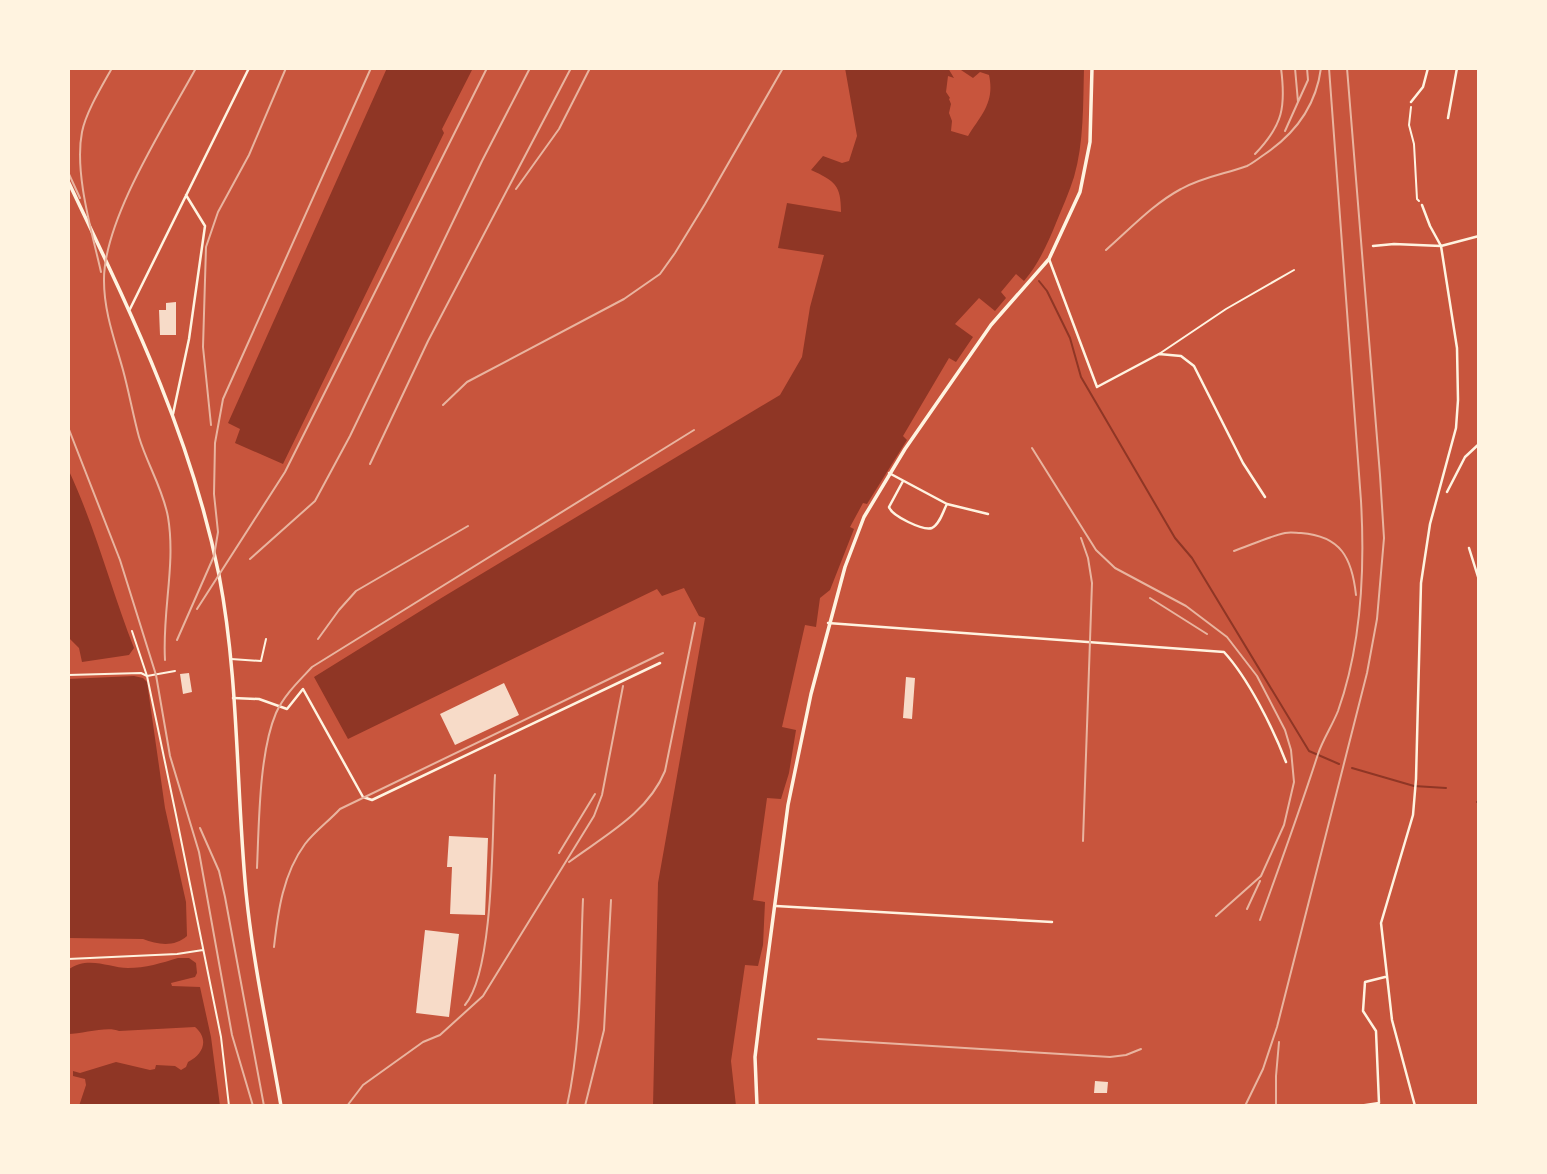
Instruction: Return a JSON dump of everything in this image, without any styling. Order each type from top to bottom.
[{"type":"main road","points":[[757,1106],[757,1044],[793,776],[828,623],[845,567],[861,526],[889,473],[991,325],[1049,259],[1080,192],[1090,142],[1092,68]]},
{"type":"main road","points":[[68,181],[130,309],[173,414],[189,462],[219,575],[230,659],[246,893],[281,1106]]},
{"type":"street","points":[[130,309],[249,68]]},
{"type":"street","points":[[1411,102],[1423,88],[1428,68]]},
{"type":"street","points":[[1448,118],[1457,68]]},
{"type":"street","points":[[173,414],[189,340],[205,226],[186,195]]},
{"type":"street","points":[[1415,1106],[1392,1020],[1381,923],[1413,815],[1421,583],[1430,524],[1456,428],[1458,400],[1458,348],[1441,246],[1422,205]]},
{"type":"street","points":[[1373,246],[1441,246],[1479,236]]},
{"type":"street","points":[[1049,259],[1097,387],[1158,354],[1226,309],[1294,270]]},
{"type":"street","points":[[1158,354],[1181,356],[1194,366],[1242,463],[1265,497]]},
{"type":"street","points":[[1447,492],[1465,457],[1479,444]]},
{"type":"street","points":[[889,473],[947,504],[988,514]]},
{"type":"street","points":[[903,481],[889,507],[896,516],[926,529],[931,528],[936,525],[947,504]]},
{"type":"street","points":[[1469,548],[1479,580]]},
{"type":"street","points":[[828,623],[1224,652],[1235,664],[1277,740],[1286,762]]},
{"type":"street","points":[[132,631],[146,676],[221,1037],[229,1106]]},
{"type":"street","points":[[230,659],[261,662],[265,639]]},
{"type":"street","points":[[233,698],[259,699],[287,709],[303,689],[363,797],[372,800],[660,663]]},
{"type":"street","points":[[68,675],[141,673],[146,676],[175,671]]},
{"type":"street","points":[[775,906],[1052,922]]},
{"type":"street","points":[[68,959],[177,954],[203,950]]},
{"type":"street","points":[[1359,1106],[1380,1105],[1376,1031],[1363,1011],[1364,982],[1386,977]]},
{"type":"path","points":[[1411,102],[1409,125],[1414,144],[1416,199],[1422,205]]},
{"type":"shaded area","points":[[387,68],[473,68],[283,464],[235,443],[240,429],[228,423]]},
{"type":"shaded area","points":[[845,68],[948,68],[954,78],[948,76],[946,92],[951,104],[951,131],[968,136],[988,101],[989,75],[980,72],[973,78],[958,68],[1084,68],[1080,151],[1070,189],[1050,238],[1029,275],[1024,281],[1016,274],[1001,292],[1006,298],[995,311],[979,298],[955,324],[973,337],[956,362],[949,358],[903,436],[907,440],[867,504],[863,503],[850,527],[854,529],[830,590],[820,598],[816,627],[805,625],[782,727],[796,730],[789,773],[781,799],[767,798],[753,900],[765,902],[763,945],[758,966],[745,965],[731,1061],[736,1106],[653,1106],[658,883],[705,618],[699,616],[684,588],[662,596],[657,589],[348,739],[314,677],[780,395],[802,357],[810,307],[824,255],[778,248],[787,203],[841,212],[840,196],[835,185],[811,170],[823,156],[842,163],[849,161],[857,136]]},
{"type":"shaded area","points":[[68,469],[134,648],[129,655],[82,662],[79,648],[68,637]]},
{"type":"shaded area","points":[[134,676],[147,682],[165,808],[186,902],[187,936],[166,944],[143,939],[68,938],[68,679]]},
{"type":"shaded area","points":[[189,958],[196,963],[195,977],[171,983],[172,986],[200,987],[211,1037],[220,1106],[79,1106],[86,1085],[85,1079],[73,1076],[73,1071],[80,1073],[116,1062],[150,1070],[155,1069],[156,1065],[175,1066],[181,1070],[198,1055],[203,1041],[195,1027],[119,1031],[108,1029],[68,1034],[68,970],[83,963],[128,968]]},
{"type":"building","points":[[176,302],[176,335],[160,335],[159,310],[166,310],[166,303]]},
{"type":"building","points":[[189,673],[192,692],[183,694],[180,674]]},
{"type":"building","points":[[906,677],[915,678],[912,719],[903,718]]},
{"type":"building","points":[[504,683],[519,715],[455,745],[440,714]]},
{"type":"building","points":[[449,836],[488,838],[485,915],[450,914],[452,867],[447,867]]},
{"type":"building","points":[[425,930],[459,934],[449,1017],[416,1013]]},
{"type":"building","points":[[1095,1081],[1108,1082],[1107,1093],[1094,1093]]},
{"type":"waterway","points":[[1039,281],[1047,291],[1070,338],[1081,377],[1175,538],[1192,558],[1309,751],[1339,764]]},
{"type":"waterway","points":[[1352,768],[1414,786],[1446,788]]},
{"type":"railway","points":[[101,272],[85,202],[80,148],[87,116],[112,68]]},
{"type":"railway","points":[[165,660],[170,570],[168,517],[139,437],[108,315],[104,281],[106,257],[125,201],[153,143],[196,68]]},
{"type":"railway","points":[[211,425],[203,347],[206,247],[218,212],[249,155],[286,68]]},
{"type":"railway","points":[[177,640],[214,556],[218,532],[214,494],[215,443],[223,399],[371,68]]},
{"type":"railway","points":[[197,609],[285,472],[487,68]]},
{"type":"railway","points":[[250,559],[315,501],[350,436],[482,161],[530,68]]},
{"type":"railway","points":[[370,464],[428,341],[571,68]]},
{"type":"railway","points":[[516,189],[559,129],[590,68]]},
{"type":"railway","points":[[443,405],[467,382],[624,299],[660,274],[705,204],[783,68]]},
{"type":"railway","points":[[1255,154],[1272,134],[1280,115],[1283,94],[1281,68]]},
{"type":"railway","points":[[1285,131],[1298,102],[1295,68]]},
{"type":"railway","points":[[1298,102],[1308,80],[1307,68]]},
{"type":"railway","points":[[1106,250],[1151,209],[1171,195],[1197,181],[1247,166],[1276,146],[1303,117],[1314,95],[1321,68]]},
{"type":"railway","points":[[1260,920],[1320,748],[1338,711],[1346,686],[1360,607],[1361,501],[1329,68]]},
{"type":"railway","points":[[1245,1106],[1263,1069],[1277,1027],[1367,673],[1377,619],[1384,538],[1347,68]]},
{"type":"railway","points":[[68,172],[80,198]]},
{"type":"railway","points":[[68,427],[120,560],[156,675],[170,756],[199,852],[232,1035],[253,1106]]},
{"type":"railway","points":[[257,868],[261,789],[270,729],[283,700],[312,667],[694,430]]},
{"type":"railway","points":[[1032,448],[1096,550],[1115,568],[1186,606],[1227,637],[1257,676],[1285,730],[1291,750],[1294,782],[1284,825],[1261,876],[1216,916]]},
{"type":"railway","points":[[318,639],[356,591],[468,526]]},
{"type":"railway","points":[[1234,551],[1285,533],[1315,535],[1335,544],[1342,551],[1351,570],[1356,595]]},
{"type":"railway","points":[[1081,538],[1092,583],[1083,841]]},
{"type":"railway","points":[[1150,598],[1207,634]]},
{"type":"railway","points":[[569,862],[636,811],[648,799],[665,771],[695,623]]},
{"type":"railway","points":[[274,947],[280,906],[291,868],[309,839],[340,809],[663,653]]},
{"type":"railway","points":[[347,1106],[363,1085],[423,1042],[440,1035],[483,996],[594,816],[602,795],[623,686]]},
{"type":"railway","points":[[465,1005],[475,987],[487,930],[495,775]]},
{"type":"railway","points":[[559,853],[595,794]]},
{"type":"railway","points":[[200,828],[219,871],[225,897],[264,1106]]},
{"type":"railway","points":[[1247,909],[1260,881]]},
{"type":"railway","points":[[567,1106],[578,1029],[583,899]]},
{"type":"railway","points":[[585,1106],[604,1030],[611,900]]},
{"type":"railway","points":[[818,1039],[1110,1057],[1141,1049]]},
{"type":"railway","points":[[1276,1106],[1279,1042]]}]
